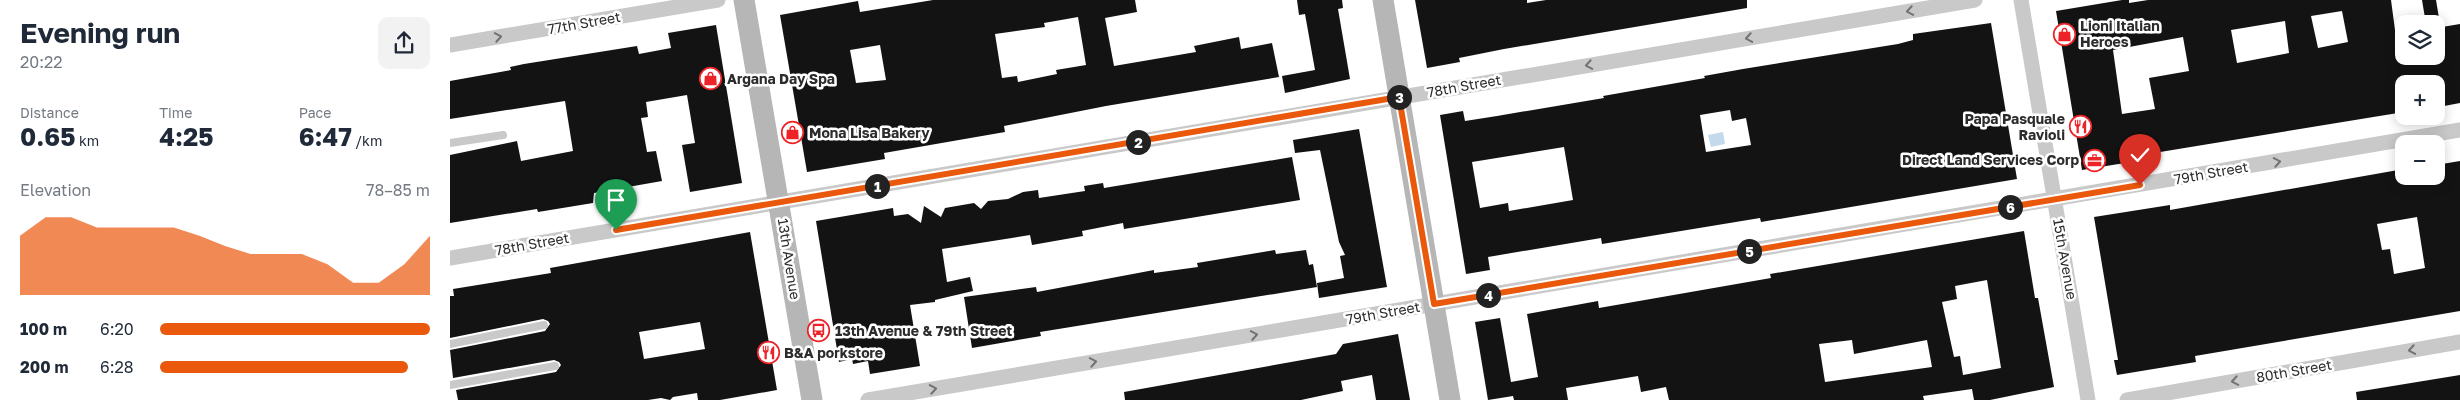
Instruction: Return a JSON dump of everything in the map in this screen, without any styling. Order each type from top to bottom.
[{"type":"main road","name":"13th Avenue","points":[[744,0],[812,400]]},
{"type":"main road","points":[[1382,0],[1450,400]]},
{"type":"street","name":"77th Street","points":[[450,45],[718,0]]},
{"type":"street","name":"78th Street","points":[[450,258],[1975,0]]},
{"type":"street","name":"15th Avenue","points":[[2021,0],[2088,400]]},
{"type":"street","name":"79th Street","points":[[868,400],[2460,130]]},
{"type":"street","name":"80th Street","points":[[2127,400],[2460,342]]},
{"type":"lane","points":[[450,143],[503,135]]},
{"type":"lane","points":[[450,344],[544,325]]},
{"type":"lane","points":[[450,385],[555,366]]},
{"type":"water","points":[[1723,132],[1725,144],[1711,147],[1708,135]]},
{"type":"building","points":[[933,0],[1135,0],[1137,12],[1105,18],[1114,66],[1196,52],[1194,46],[1239,37],[1241,49],[1272,43],[1279,77],[1106,106],[1004,126],[1005,132],[884,153],[885,159],[807,172],[780,15],[858,1],[860,12]],"holes":[[[1078,17],[1086,65],[1056,70],[1057,74],[1018,82],[1017,76],[1002,78],[995,34],[1045,27],[1044,23]],[[880,45],[886,80],[856,83],[850,50]]]},
{"type":"building","points":[[1297,0],[1342,0],[1343,8],[1338,9],[1350,79],[1285,93],[1282,76],[1315,70],[1305,14],[1299,15]]},
{"type":"building","points":[[1415,0],[1527,0],[1527,3],[1546,0],[1747,0],[1747,8],[1504,49],[1459,58],[1460,62],[1427,68]]},
{"type":"building","points":[[2122,0],[2129,0],[2129,3],[2148,0],[2391,0],[2395,30],[2395,65],[2445,65],[2445,26],[2460,24],[2460,103],[2445,106],[2445,75],[2395,75],[2395,113],[2148,154],[2149,159],[2082,170],[2056,11]],"holes":[[[2342,11],[2348,42],[2318,48],[2311,16]],[[2285,21],[2289,53],[2237,63],[2231,30]],[[2183,37],[2189,71],[2149,78],[2155,109],[2122,114],[2113,50]]]},
{"type":"building","points":[[2422,0],[2436,0],[2438,15],[2424,15]]},
{"type":"building","points":[[1991,23],[2017,179],[1761,222],[1760,218],[1602,244],[1601,238],[1488,257],[1490,270],[1466,274],[1440,115],[1463,111],[1465,121],[1604,98],[1603,96],[1705,78],[1704,76],[1898,44],[1913,40],[1913,34]],"holes":[[[1730,110],[1732,121],[1746,118],[1751,145],[1706,152],[1700,115]],[[1564,147],[1573,200],[1509,211],[1508,203],[1480,208],[1472,162]]]},
{"type":"building","points":[[716,25],[742,183],[690,192],[682,145],[695,143],[687,95],[646,102],[648,117],[641,118],[647,152],[656,151],[662,181],[594,193],[593,203],[538,212],[537,209],[450,223],[450,155],[517,141],[521,161],[573,151],[565,101],[450,119],[450,81],[511,70],[510,67],[524,64],[637,46],[639,54],[671,48],[668,33]]},
{"type":"building","points":[[1359,129],[1387,287],[1319,298],[1317,283],[1344,278],[1340,256],[1345,255],[1339,242],[1320,150],[1295,153],[1293,140]]},
{"type":"building","points":[[1292,157],[1300,200],[1124,229],[1123,223],[1082,231],[1083,236],[1032,245],[1030,235],[942,249],[947,282],[970,277],[973,291],[935,300],[935,302],[910,305],[920,366],[870,374],[868,361],[853,364],[852,359],[839,362],[816,221],[893,208],[894,216],[908,214],[921,223],[924,206],[941,217],[945,208],[974,203],[981,209],[988,201],[1008,199],[1023,192],[1038,190],[1039,198],[1085,191],[1084,186],[1103,183],[1104,188]]},
{"type":"building","points":[[2460,161],[2460,311],[2195,356],[2196,362],[2117,375],[2114,360],[2118,360],[2094,217],[2170,205],[2170,210],[2395,171],[2395,185],[2445,185],[2445,164]],"holes":[[[2417,217],[2425,268],[2394,274],[2390,249],[2382,250],[2377,224]]]},
{"type":"building","points":[[2024,231],[2035,298],[2038,298],[2054,387],[1990,400],[1974,400],[1972,389],[1923,396],[1924,400],[1669,400],[1666,387],[1641,392],[1638,376],[1566,388],[1568,400],[1514,400],[1513,396],[1488,400],[1475,322],[1500,318],[1511,382],[1538,377],[1527,314],[1598,301],[1599,308],[1771,278],[1770,274]],"holes":[[[1987,280],[2001,368],[1963,375],[1960,356],[1954,357],[1942,302],[1957,299],[1955,286]],[[1852,340],[1854,354],[1927,340],[1932,367],[1825,382],[1819,344]]]},
{"type":"building","points":[[750,232],[777,390],[720,400],[698,400],[697,393],[673,397],[670,400],[661,398],[648,400],[458,400],[456,390],[556,372],[561,365],[554,360],[453,378],[450,350],[545,331],[550,324],[543,319],[450,338],[450,296],[454,296],[453,289],[551,273],[550,268]],"holes":[[[700,322],[705,349],[644,359],[639,332]]]},
{"type":"building","points":[[1275,250],[1276,254],[1306,250],[1309,265],[1313,264],[1317,287],[1040,332],[1041,336],[972,348],[964,297],[1036,287],[1037,292],[1154,270],[1154,273],[1198,267],[1197,263]]},
{"type":"building","points":[[1398,334],[1410,400],[1376,400],[1372,375],[1341,381],[1343,391],[1301,400],[1125,400],[1124,392],[1336,354],[1343,344]]},
{"type":"building","points":[[2460,375],[2460,400],[2357,400],[2356,392]]},
{"type":"place","name":"Lioni Italian Heroes","points":[[2064,34]]},
{"type":"place","name":"Argana Day Spa","points":[[711,79]]},
{"type":"place","name":"Papa Pasquale Ravioli","points":[[2081,127]]},
{"type":"place","name":"Mona Lisa Bakery","points":[[793,133]]},
{"type":"place","name":"Direct Land Services Corp","points":[[2095,160]]},
{"type":"place","name":"13th Avenue & 79th Street","points":[[819,331]]},
{"type":"place","name":"B&A porkstore","points":[[768,353]]},
{"type":"route","points":[[616,230],[1399,97],[1434,304],[2140,185]]}]
